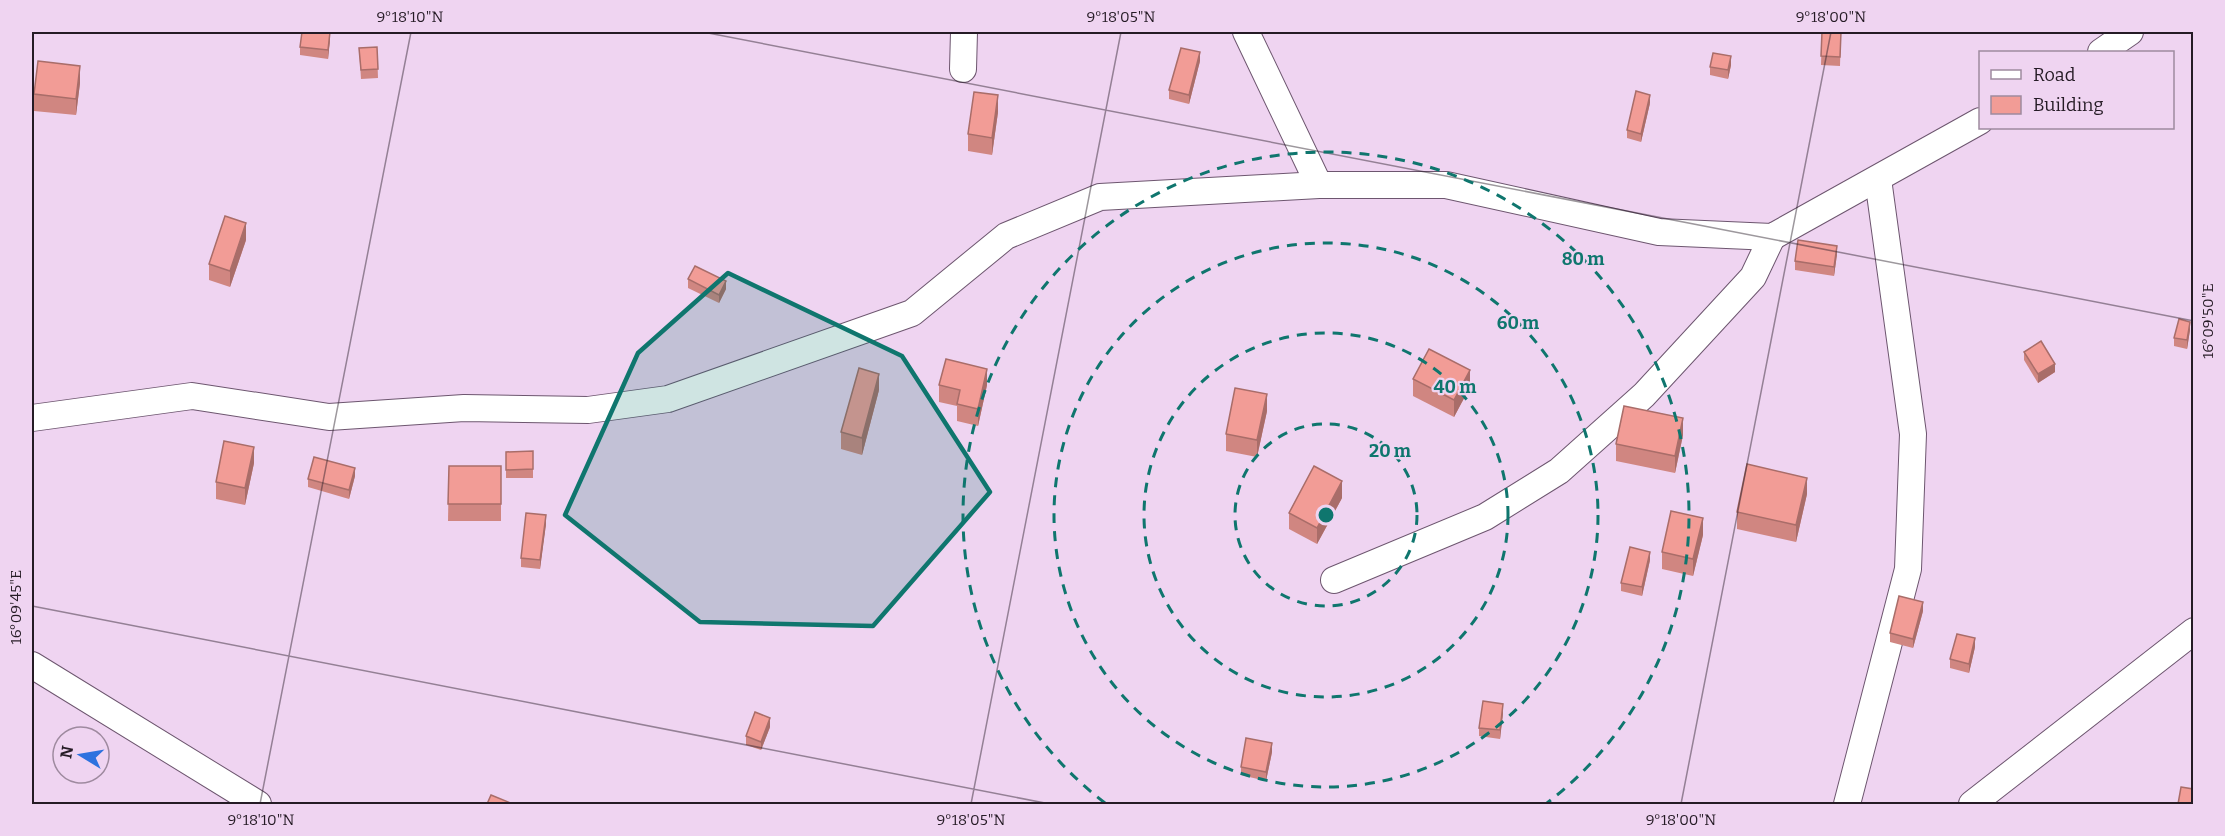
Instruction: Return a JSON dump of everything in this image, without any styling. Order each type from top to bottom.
[{"type":"street","points":[[963,32],[963,69]]},
{"type":"street","points":[[1246,32],[1319,185]]},
{"type":"street","points":[[2102,51],[2130,32]]},
{"type":"street","points":[[32,418],[192,396],[329,417],[464,408],[588,410],[668,399],[912,313],[1006,236],[1100,196],[1319,185],[1446,185],[1659,232],[1772,237],[1979,122]]},
{"type":"street","points":[[1848,804],[1908,569],[1912,434],[1878,179]]},
{"type":"street","points":[[1334,580],[1485,517],[1558,471],[1644,395],[1753,277],[1772,237]]},
{"type":"street","points":[[1972,804],[2193,631]]},
{"type":"street","points":[[32,665],[258,804]]},
{"type":"highlighted area","points":[[728,273],[902,356],[990,492],[873,626],[700,622],[565,515],[638,353]]},
{"type":"building","points":[[302,32],[330,32],[328,50],[300,47]]},
{"type":"building","points":[[1822,32],[1841,32],[1840,57],[1821,56]]},
{"type":"building","points":[[377,47],[378,69],[361,70],[359,48]]},
{"type":"building","points":[[1181,48],[1200,52],[1189,95],[1169,90]]},
{"type":"building","points":[[1713,53],[1731,56],[1728,70],[1710,67]]},
{"type":"building","points":[[38,61],[80,66],[76,99],[34,94]]},
{"type":"building","points":[[1636,91],[1650,95],[1641,134],[1627,130]]},
{"type":"building","points":[[974,92],[998,95],[992,138],[968,134]]},
{"type":"building","points":[[225,216],[246,223],[230,271],[209,264]]},
{"type":"building","points":[[1798,240],[1837,246],[1834,267],[1795,261]]},
{"type":"building","points":[[695,266],[726,281],[719,295],[688,279]]},
{"type":"building","points":[[2179,319],[2190,322],[2187,340],[2174,338]]},
{"type":"building","points":[[2041,341],[2055,364],[2038,374],[2024,352]]},
{"type":"building","points":[[1429,349],[1470,370],[1454,400],[1413,379]]},
{"type":"building","points":[[946,359],[987,369],[978,409],[957,404],[960,390],[939,385]]},
{"type":"building","points":[[859,368],[879,374],[862,438],[841,432]]},
{"type":"building","points":[[1235,388],[1267,394],[1257,440],[1226,434]]},
{"type":"building","points":[[1624,406],[1683,418],[1675,456],[1616,444]]},
{"type":"building","points":[[224,441],[254,447],[245,488],[216,482]]},
{"type":"building","points":[[533,451],[533,469],[506,470],[506,452]]},
{"type":"building","points":[[314,457],[355,468],[349,490],[308,479]]},
{"type":"building","points":[[1747,464],[1807,478],[1796,525],[1737,512]]},
{"type":"building","points":[[449,466],[501,466],[501,504],[448,504]]},
{"type":"building","points":[[1314,466],[1342,481],[1317,528],[1289,513]]},
{"type":"building","points":[[1671,511],[1703,518],[1693,559],[1662,552]]},
{"type":"building","points":[[526,513],[546,515],[540,560],[521,558]]},
{"type":"building","points":[[1630,547],[1650,552],[1642,587],[1621,583]]},
{"type":"building","points":[[1899,596],[1923,602],[1913,639],[1890,633]]},
{"type":"building","points":[[1957,634],[1975,638],[1969,664],[1950,659]]},
{"type":"building","points":[[1483,701],[1503,704],[1500,730],[1479,728]]},
{"type":"building","points":[[755,712],[770,718],[761,742],[746,736]]},
{"type":"building","points":[[1246,738],[1272,743],[1266,772],[1241,767]]},
{"type":"building","points":[[2181,787],[2193,789],[2193,804],[2178,804]]},
{"type":"building","points":[[491,795],[513,804],[487,804]]}]
